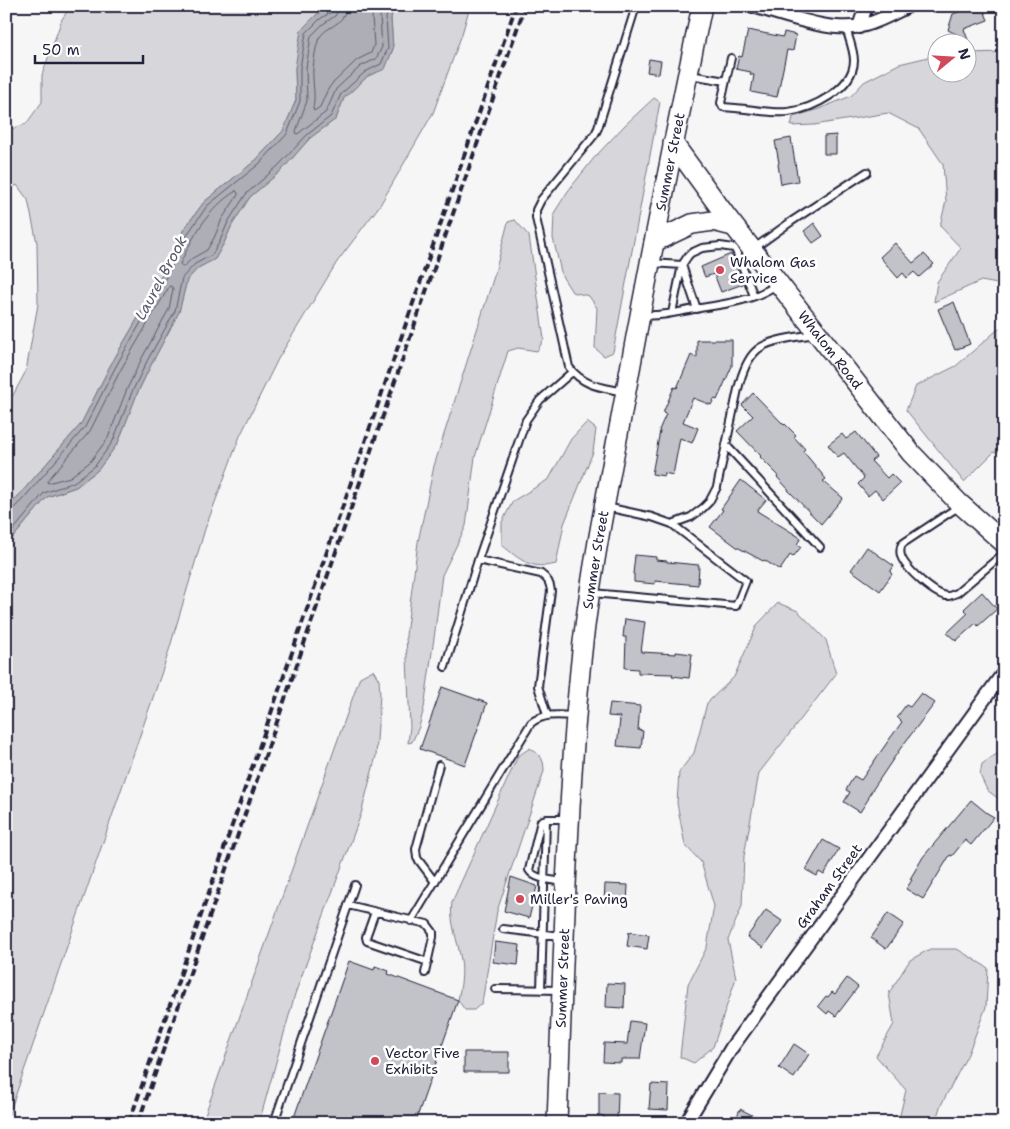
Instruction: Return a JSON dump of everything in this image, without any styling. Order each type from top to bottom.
[{"type":"main road","name":"Summer Street","points":[[557,1123],[569,819],[583,641],[605,506],[640,315],[702,6]]},
{"type":"main road","name":"Whalom Road","points":[[673,143],[740,240],[779,283],[911,453],[962,505],[1004,543]]},
{"type":"main road","points":[[654,242],[692,224],[713,221],[740,240]]},
{"type":"street","points":[[753,6],[814,23],[846,28],[859,27],[874,22],[908,6]]},
{"type":"street","points":[[859,27],[866,6]]},
{"type":"street","name":"Graham Street","points":[[686,1123],[732,1047],[1004,672]]},
{"type":"lane","points":[[626,392],[592,385],[580,379],[569,367],[536,218],[536,210],[541,200],[598,128],[636,6]]},
{"type":"lane","points":[[731,58],[721,103],[723,107],[780,113],[795,111],[823,100],[841,88],[851,73],[854,65],[853,53],[846,28]]},
{"type":"lane","points":[[688,74],[726,81]]},
{"type":"lane","points":[[672,313],[682,265],[688,256],[697,250],[725,246],[792,221],[867,172]]},
{"type":"lane","points":[[740,240],[736,251],[754,296]]},
{"type":"lane","points":[[650,263],[682,265]]},
{"type":"lane","points":[[682,265],[697,309]]},
{"type":"lane","points":[[640,315],[652,316],[732,303],[766,291],[779,283]]},
{"type":"lane","points":[[672,524],[684,521],[698,513],[709,502],[717,487],[742,374],[752,355],[761,347],[771,343],[817,334]]},
{"type":"lane","points":[[445,667],[478,560],[526,420],[540,400],[572,372]]},
{"type":"lane","points":[[726,444],[820,547]]},
{"type":"lane","points":[[962,505],[902,544],[900,548],[901,556],[910,570],[929,587],[940,594],[950,596],[957,593],[1004,553]]},
{"type":"lane","points":[[590,592],[736,606],[746,581],[672,524],[652,517],[605,506]]},
{"type":"lane","points":[[478,560],[541,574],[550,583],[551,591],[538,686],[547,715]]},
{"type":"lane","points":[[411,920],[531,723],[547,715],[576,716]]},
{"type":"lane","points":[[435,882],[417,858],[416,849],[439,765]]},
{"type":"lane","points":[[566,882],[544,879],[532,874],[529,870],[542,821],[569,819]]},
{"type":"lane","points":[[541,990],[546,820]]},
{"type":"lane","points":[[274,1123],[355,885]]},
{"type":"lane","points":[[348,906],[427,924],[433,932],[433,937],[425,972]]},
{"type":"lane","points":[[375,912],[366,937],[368,941],[428,962]]},
{"type":"lane","points":[[503,929],[564,936]]},
{"type":"lane","points":[[495,989],[562,990]]},
{"type":"shaded area","points":[[71,6],[331,6],[316,15],[295,68],[296,100],[283,131],[256,160],[204,202],[184,229],[156,287],[110,366],[81,424],[6,510],[6,403],[11,399],[26,371],[38,304],[37,243],[28,200],[17,185],[6,191],[6,131],[26,124],[42,102],[42,75],[62,19]]},
{"type":"shaded area","points":[[394,6],[470,6],[462,34],[433,113],[380,205],[337,262],[278,359],[240,436],[205,529],[167,657],[6,1123],[6,546],[47,497],[76,487],[98,470],[118,443],[137,394],[179,312],[187,280],[198,268],[215,259],[232,225],[250,197],[282,170],[310,138],[336,119],[344,98],[368,76],[385,68],[393,49],[391,18]]},
{"type":"shaded area","points":[[1004,52],[1004,105],[1002,106],[1001,127],[1004,130],[1004,287],[1003,285],[981,281],[934,302],[937,282],[961,248],[940,226],[946,201],[943,164],[919,129],[888,113],[814,125],[791,126],[793,117],[851,96],[864,82],[899,64],[928,57],[928,82],[978,82],[978,53]]},
{"type":"shaded area","points":[[654,98],[660,102],[613,352],[604,356],[595,348],[597,308],[589,296],[572,292],[562,276],[553,238],[554,213],[568,191],[594,158]]},
{"type":"shaded area","points":[[515,220],[529,236],[544,339],[537,351],[518,348],[508,351],[475,457],[466,526],[442,575],[424,708],[419,727],[412,742],[408,743],[410,727],[406,635],[418,542],[434,466],[495,273],[508,222]]},
{"type":"shaded area","points":[[1004,324],[1004,451],[994,452],[964,482],[906,410],[916,386],[956,366]]},
{"type":"shaded area","points":[[587,422],[596,429],[593,452],[564,524],[556,564],[547,566],[533,565],[520,559],[502,545],[502,522],[513,501],[549,479],[571,439]]},
{"type":"shaded area","points":[[778,603],[798,611],[826,640],[836,674],[759,773],[744,856],[742,906],[728,940],[736,978],[713,1047],[694,1063],[680,1057],[688,984],[707,947],[714,906],[701,862],[685,845],[677,803],[679,772],[694,753],[707,703],[734,677],[757,625]]},
{"type":"shaded area","points":[[373,670],[379,680],[380,695],[376,756],[361,814],[295,994],[259,1123],[202,1123],[360,677]]},
{"type":"shaded area","points":[[530,748],[541,757],[544,771],[497,911],[482,1003],[474,1010],[465,1010],[458,1000],[462,965],[453,924],[452,902],[518,756]]},
{"type":"shaded area","points":[[1004,749],[1004,803],[987,790],[980,775],[982,764]]},
{"type":"shaded area","points":[[930,949],[957,949],[988,968],[986,1007],[968,1054],[940,1107],[935,1123],[898,1123],[906,1090],[876,1056],[894,1024],[889,993],[910,960]]},
{"type":"water","name":"Laurel Brook","points":[[331,6],[394,6],[391,18],[393,49],[385,69],[368,76],[344,98],[336,119],[310,138],[282,170],[250,197],[232,225],[215,259],[198,268],[187,280],[179,312],[137,394],[118,443],[98,470],[76,487],[47,497],[6,546],[6,510],[81,424],[110,366],[156,287],[184,229],[204,202],[256,160],[283,131],[296,100],[295,68],[301,30],[316,15]]},
{"type":"building","points":[[973,6],[982,6],[988,20],[964,29],[965,32],[952,32],[948,30],[953,14]]},
{"type":"building","points":[[748,30],[783,37],[784,32],[796,35],[793,51],[787,50],[777,97],[751,92],[754,75],[750,74],[751,72],[736,69],[739,56],[742,57]]},
{"type":"building","points":[[649,59],[661,61],[659,74],[647,72]]},
{"type":"building","points":[[836,135],[836,154],[824,154],[824,136]]},
{"type":"building","points":[[791,138],[798,181],[781,184],[775,141]]},
{"type":"building","points":[[814,223],[823,236],[813,243],[804,231]]},
{"type":"building","points":[[895,243],[913,263],[924,254],[934,264],[919,277],[914,272],[907,278],[903,273],[898,278],[880,257]]},
{"type":"building","name":"Whalom Gas Service","points":[[731,254],[743,284],[721,292],[714,274],[705,277],[701,267]]},
{"type":"building","points":[[954,302],[970,344],[955,350],[938,309]]},
{"type":"building","points":[[697,340],[732,340],[732,366],[717,400],[714,399],[711,405],[693,398],[683,422],[698,428],[692,443],[680,438],[673,475],[664,473],[664,476],[652,474],[659,430],[666,414],[663,413],[674,387],[677,388],[691,355],[697,358]]},
{"type":"building","points":[[753,393],[796,435],[794,437],[805,449],[803,451],[826,479],[823,481],[843,498],[821,524],[788,490],[777,477],[778,475],[737,431],[753,416],[742,405]]},
{"type":"building","points":[[856,432],[876,457],[871,461],[887,478],[891,474],[900,483],[883,499],[875,490],[868,496],[858,484],[864,478],[844,453],[838,457],[828,445],[842,434],[846,439]]},
{"type":"building","points":[[741,480],[766,500],[757,511],[801,538],[797,544],[801,547],[793,557],[790,555],[780,570],[737,547],[710,527]]},
{"type":"building","points":[[867,547],[894,566],[890,572],[892,574],[880,591],[851,570]]},
{"type":"building","points":[[635,555],[656,557],[656,560],[667,562],[699,565],[698,585],[655,581],[655,584],[634,582]]},
{"type":"building","points":[[982,592],[997,609],[978,626],[976,623],[956,641],[947,633],[968,613],[964,609]]},
{"type":"building","points":[[625,619],[645,622],[641,652],[692,654],[689,678],[672,676],[673,674],[638,673],[638,669],[625,668],[626,637],[623,637]]},
{"type":"building","points":[[442,687],[487,703],[465,765],[420,749]]},
{"type":"building","points":[[921,693],[935,703],[900,749],[860,812],[844,802],[850,792],[846,790],[854,776],[861,780],[902,722],[897,717],[906,705],[910,707]]},
{"type":"building","points":[[610,703],[640,706],[638,730],[643,731],[641,748],[617,746],[620,717],[608,716]]},
{"type":"building","points":[[971,800],[994,817],[971,845],[965,840],[952,856],[950,855],[923,899],[906,889],[923,857]]},
{"type":"building","points":[[823,840],[839,849],[824,875],[819,872],[817,876],[806,870]]},
{"type":"building","name":"Miller's Paving","points":[[511,877],[537,886],[529,918],[504,911]]},
{"type":"building","points":[[605,884],[628,885],[627,904],[604,903]]},
{"type":"building","points":[[766,910],[782,921],[763,948],[747,937]]},
{"type":"building","points":[[888,913],[904,924],[886,949],[871,938]]},
{"type":"building","points":[[629,932],[649,935],[647,949],[627,946]]},
{"type":"building","points":[[495,942],[520,945],[518,965],[493,962]]},
{"type":"building","name":"Vector Five Exhibits","points":[[349,961],[374,970],[375,966],[389,971],[388,974],[458,1000],[415,1123],[292,1123]]},
{"type":"building","points":[[847,978],[858,987],[836,1016],[829,1011],[827,1014],[818,1006],[826,996],[828,997],[832,992],[835,994]]},
{"type":"building","points":[[607,983],[625,984],[624,1008],[606,1007]]},
{"type":"building","points":[[630,1021],[645,1023],[640,1059],[621,1059],[621,1063],[603,1062],[604,1043],[627,1044]]},
{"type":"building","points":[[794,1044],[809,1054],[794,1078],[779,1068]]},
{"type":"building","points":[[464,1052],[509,1052],[509,1072],[464,1072]]},
{"type":"building","points":[[651,1084],[669,1085],[668,1110],[649,1109]]},
{"type":"building","points":[[599,1092],[618,1093],[617,1123],[603,1123],[604,1116],[599,1115]]},
{"type":"building","points":[[740,1109],[768,1123],[734,1123]]},
{"type":"railway","points":[[129,1123],[516,6]]},
{"type":"railway","points":[[138,1123],[525,6]]},
{"type":"place","name":"Whalom Gas Service","points":[[720,270]]},
{"type":"place","name":"Miller's Paving","points":[[520,899]]},
{"type":"place","name":"Vector Five Exhibits","points":[[375,1061]]}]
